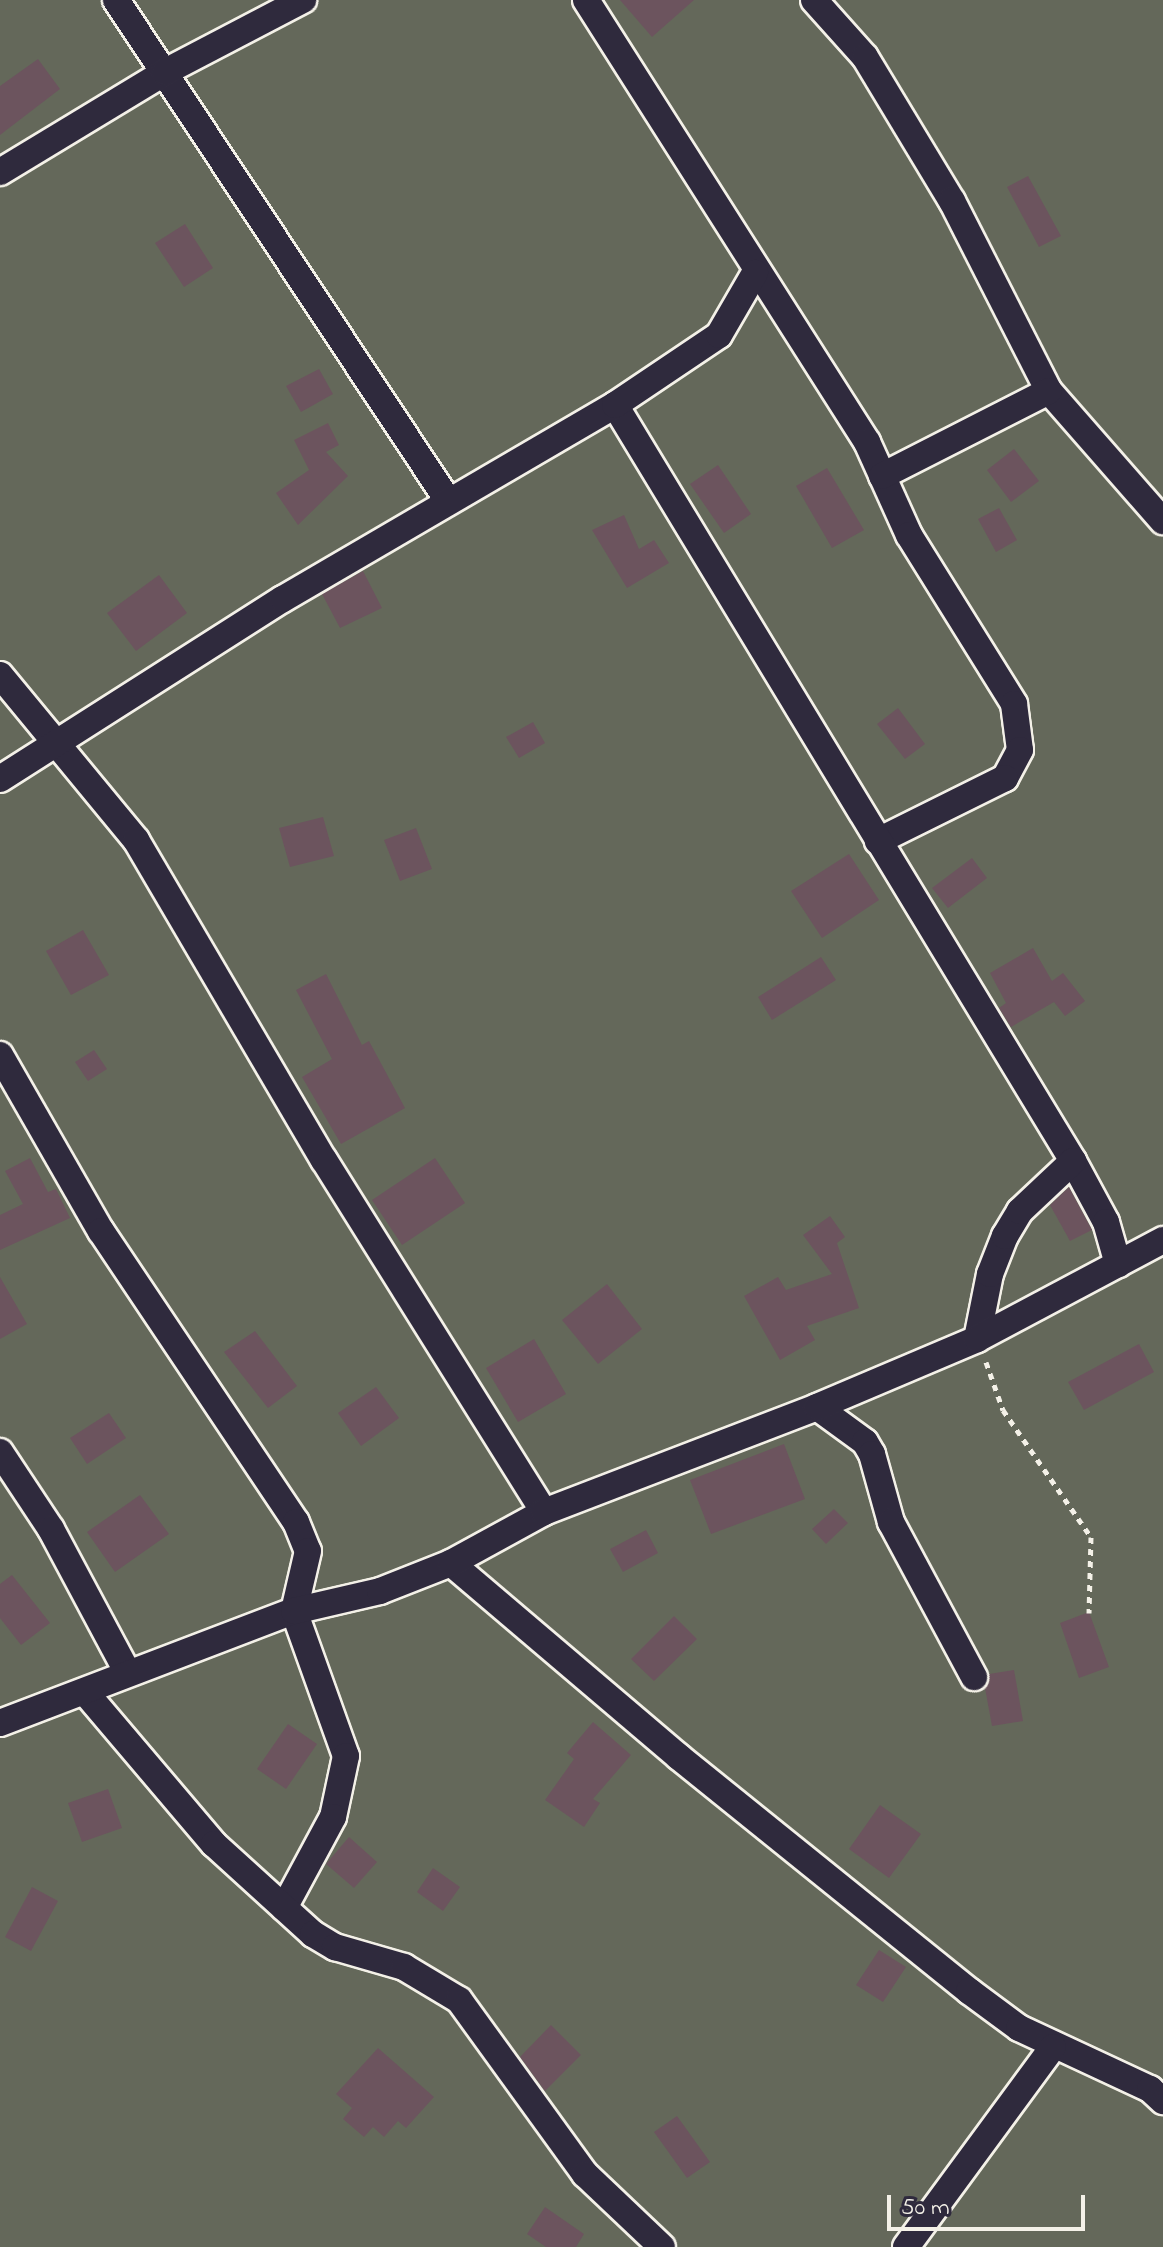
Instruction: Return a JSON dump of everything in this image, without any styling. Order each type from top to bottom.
[{"type":"street","points":[[116,0],[449,502]]},
{"type":"street","points":[[0,172],[165,72],[303,0]]},
{"type":"street","points":[[586,0],[755,273],[827,377],[882,476],[909,535],[1014,704],[1020,750],[1005,778],[878,841]]},
{"type":"street","points":[[814,0],[865,57],[936,175],[1049,391],[1163,521]]},
{"type":"street","points":[[0,779],[56,740],[615,405],[719,335],[755,273]]},
{"type":"street","points":[[882,476],[1049,391]]},
{"type":"street","points":[[615,405],[1073,1161],[1106,1222],[1118,1264]]},
{"type":"street","points":[[0,675],[136,840],[324,1160],[544,1512]]},
{"type":"street","points":[[0,1055],[101,1231],[296,1522],[308,1551],[294,1611],[346,1756],[333,1817],[284,1908]]},
{"type":"street","points":[[977,1339],[990,1274],[1005,1236],[1020,1211],[1073,1161]]},
{"type":"street","points":[[0,1723],[294,1611],[380,1591],[451,1563],[544,1512],[817,1407],[977,1339],[1163,1240]]},
{"type":"street","points":[[817,1407],[865,1442],[872,1454],[891,1522],[974,1677]]},
{"type":"street","points":[[0,1452],[59,1543],[128,1673]]},
{"type":"street","points":[[451,1563],[679,1757],[932,1962],[1019,2028],[1053,2047],[1150,2089],[1163,2101]]},
{"type":"street","points":[[85,1692],[214,1844],[284,1908],[335,1947],[404,1967],[459,2000],[585,2174],[662,2247]]},
{"type":"street","points":[[906,2247],[1053,2047]]},
{"type":"path","points":[[977,1339],[1003,1410],[1091,1537],[1089,1613]]},
{"type":"green space","points":[[0,0],[1163,0],[1163,2247],[0,2247]]},
{"type":"building","points":[[620,0],[694,0],[652,37]]},
{"type":"building","points":[[38,59],[60,89],[0,135],[0,86]]},
{"type":"building","points":[[1028,176],[1061,236],[1039,247],[1007,187]]},
{"type":"building","points":[[185,224],[213,268],[184,287],[155,243]]},
{"type":"building","points":[[319,369],[333,394],[301,412],[286,386]]},
{"type":"building","points":[[328,423],[339,445],[326,452],[348,476],[298,525],[276,493],[309,470],[294,440]]},
{"type":"building","points":[[1014,449],[1039,481],[1011,502],[987,470]]},
{"type":"building","points":[[718,465],[751,514],[724,533],[690,484]]},
{"type":"building","points":[[827,468],[864,530],[832,548],[796,486]]},
{"type":"building","points":[[999,508],[1017,540],[996,552],[978,519]]},
{"type":"building","points":[[624,515],[639,549],[654,540],[669,563],[627,588],[592,530]]},
{"type":"building","points":[[363,571],[382,608],[340,628],[322,594]]},
{"type":"building","points":[[159,575],[187,613],[136,651],[107,613]]},
{"type":"building","points":[[898,708],[925,744],[905,759],[877,724]]},
{"type":"building","points":[[533,722],[545,743],[519,758],[506,737]]},
{"type":"building","points":[[323,817],[334,856],[290,867],[279,828]]},
{"type":"building","points":[[416,828],[432,869],[400,881],[384,840]]},
{"type":"building","points":[[849,854],[879,900],[822,938],[791,891]]},
{"type":"building","points":[[972,858],[987,878],[948,908],[932,888]]},
{"type":"building","points":[[83,930],[109,975],[71,995],[46,951]]},
{"type":"building","points":[[1033,948],[1052,981],[1063,973],[1085,1001],[1065,1016],[1054,1002],[1011,1027],[999,1008],[1006,1003],[990,973]]},
{"type":"building","points":[[821,957],[836,980],[772,1020],[758,997]]},
{"type":"building","points":[[326,974],[362,1045],[369,1041],[405,1108],[341,1144],[302,1077],[332,1059],[296,990]]},
{"type":"building","points":[[94,1050],[107,1069],[88,1081],[75,1062]]},
{"type":"building","points":[[30,1158],[48,1192],[56,1189],[70,1218],[0,1250],[0,1215],[23,1204],[5,1171]]},
{"type":"building","points":[[435,1158],[465,1203],[402,1245],[372,1200]]},
{"type":"building","points":[[1069,1187],[1092,1230],[1070,1241],[1050,1205]]},
{"type":"building","points":[[830,1216],[845,1237],[837,1243],[859,1308],[807,1326],[815,1340],[780,1360],[744,1296],[778,1277],[786,1290],[832,1274],[803,1235]]},
{"type":"building","points":[[0,1277],[27,1324],[0,1339]]},
{"type":"building","points":[[607,1284],[642,1329],[598,1364],[562,1320]]},
{"type":"building","points":[[255,1331],[297,1386],[268,1408],[224,1352]]},
{"type":"building","points":[[534,1339],[566,1394],[518,1422],[486,1368]]},
{"type":"building","points":[[1139,1344],[1154,1372],[1084,1410],[1068,1382]]},
{"type":"building","points":[[376,1387],[399,1418],[361,1446],[338,1413]]},
{"type":"building","points":[[109,1413],[126,1438],[87,1464],[70,1438]]},
{"type":"building","points":[[784,1444],[805,1499],[711,1534],[690,1480]]},
{"type":"building","points":[[140,1495],[169,1534],[115,1572],[87,1532]]},
{"type":"building","points":[[834,1509],[848,1523],[826,1544],[812,1529]]},
{"type":"building","points":[[646,1530],[658,1553],[623,1572],[610,1549]]},
{"type":"building","points":[[12,1575],[50,1623],[21,1645],[0,1618],[0,1584]]},
{"type":"building","points":[[1089,1612],[1109,1667],[1079,1678],[1060,1623]]},
{"type":"building","points":[[674,1616],[697,1639],[654,1681],[631,1659]]},
{"type":"building","points":[[1014,1670],[1023,1721],[992,1726],[985,1688],[989,1674]]},
{"type":"building","points":[[593,1722],[631,1755],[593,1799],[600,1803],[584,1827],[545,1800],[574,1759],[567,1753]]},
{"type":"building","points":[[288,1724],[317,1744],[286,1789],[257,1769]]},
{"type":"building","points":[[108,1789],[122,1828],[82,1842],[68,1803]]},
{"type":"building","points":[[880,1805],[921,1834],[889,1878],[849,1849]]},
{"type":"building","points":[[349,1837],[377,1862],[354,1888],[326,1864]]},
{"type":"building","points":[[433,1868],[460,1887],[443,1911],[417,1892]]},
{"type":"building","points":[[32,1887],[58,1901],[31,1951],[5,1937]]},
{"type":"building","points":[[879,1950],[906,1967],[883,2002],[856,1985]]},
{"type":"building","points":[[551,2025],[581,2055],[545,2091],[520,2057]]},
{"type":"building","points":[[378,2048],[434,2097],[406,2128],[398,2121],[384,2137],[373,2127],[364,2137],[343,2119],[352,2108],[336,2094]]},
{"type":"building","points":[[677,2116],[710,2162],[687,2178],[654,2132]]},
{"type":"building","points":[[545,2207],[584,2234],[576,2247],[546,2247],[527,2234]]}]
